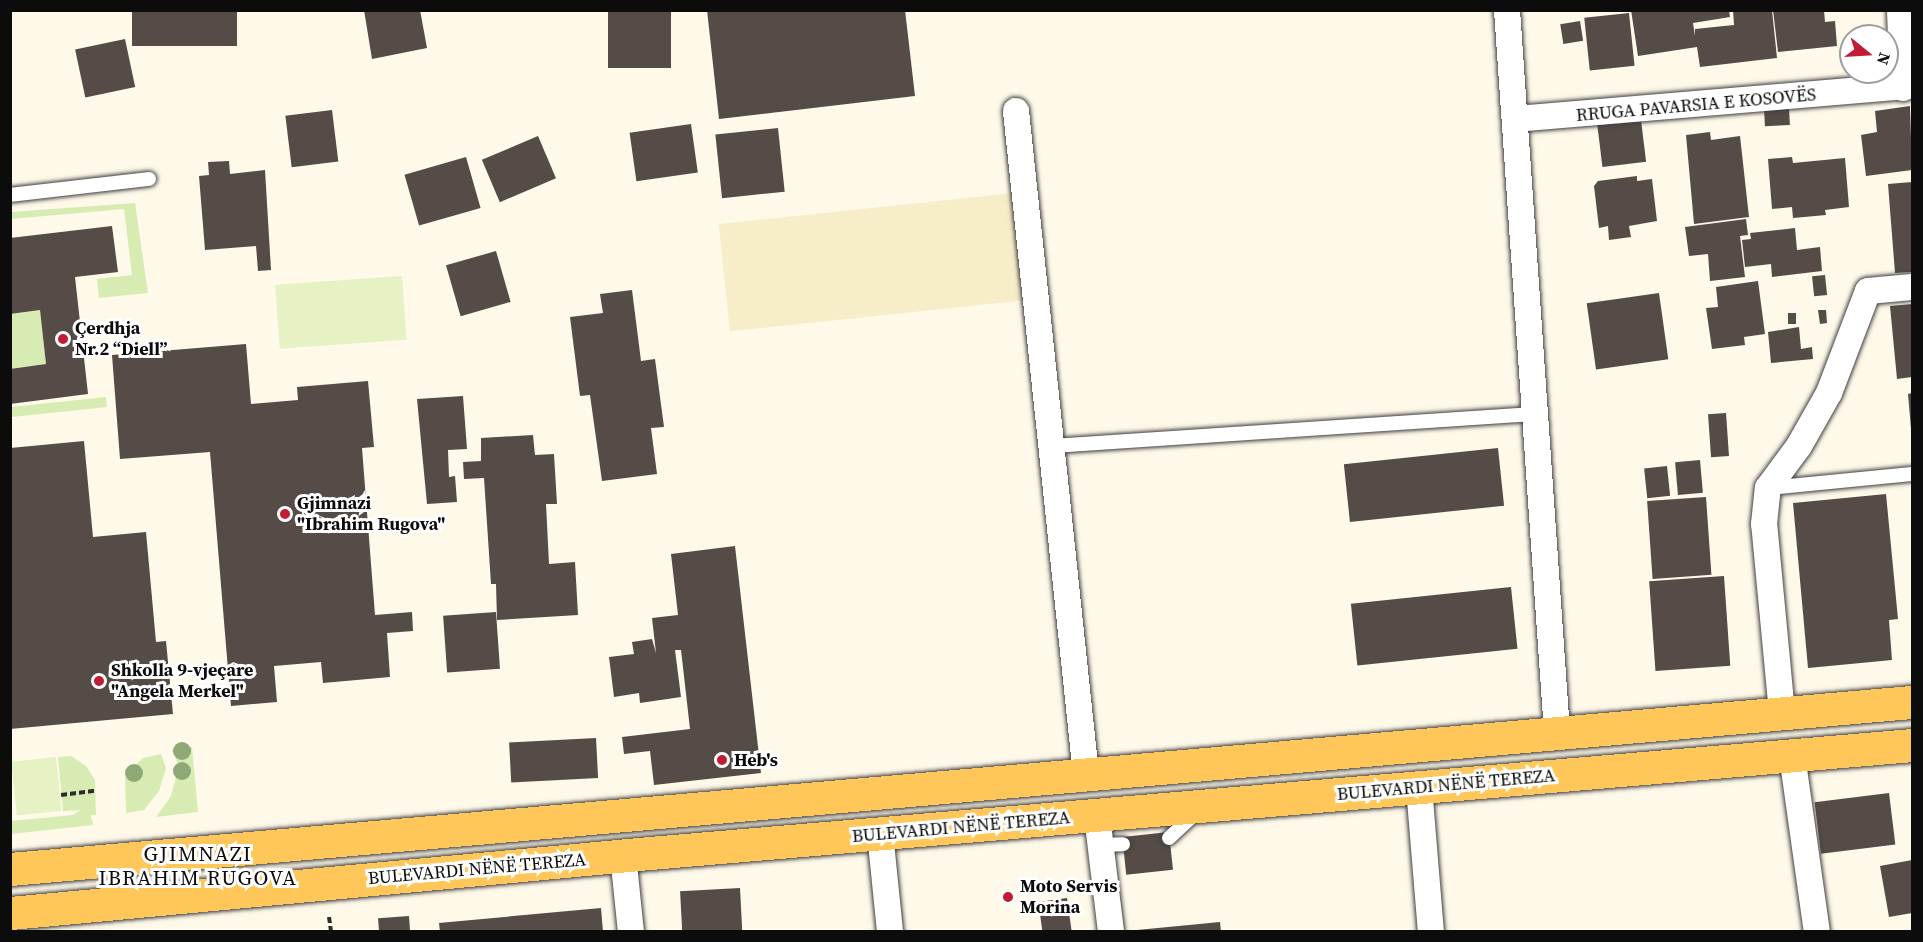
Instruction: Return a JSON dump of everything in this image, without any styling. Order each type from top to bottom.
[{"type":"main road","points":[[10,868],[1912,702]]},
{"type":"main road","name":"BULEVARDI NËNË TEREZA","points":[[10,913],[880,833],[1107,835],[1202,807],[1912,745]]},
{"type":"street","points":[[1507,10],[1557,733]]},
{"type":"street","points":[[1900,10],[1908,87]]},
{"type":"street","name":"RRUGA PAVARSIA E KOSOVËS","points":[[1515,119],[1908,87]]},
{"type":"street","points":[[1016,111],[1086,775]]},
{"type":"street","points":[[1782,713],[1764,524],[1768,488],[1799,446],[1829,393],[1868,291],[1912,287]]},
{"type":"street","points":[[1792,755],[1817,932]]},
{"type":"street","points":[[1419,788],[1431,932]]},
{"type":"street","points":[[880,833],[890,932]]},
{"type":"street","points":[[1107,835],[1111,932]]},
{"type":"street","points":[[623,855],[632,932]]},
{"type":"lane","points":[[10,195],[149,179]]},
{"type":"lane","points":[[1052,446],[1534,414]]},
{"type":"lane","points":[[1768,488],[1912,474]]},
{"type":"lane","points":[[1169,838],[1202,807]]},
{"type":"path","points":[[61,795],[95,791]]},
{"type":"shaded area","points":[[1013,193],[1024,300],[730,331],[719,224]]},
{"type":"green space","points":[[135,203],[148,293],[99,298],[97,279],[132,275],[124,209],[11,219],[11,212]]},
{"type":"green space","points":[[402,276],[406,340],[280,349],[275,285]]},
{"type":"green space","points":[[40,310],[46,364],[11,369],[10,314]]},
{"type":"green space","points":[[106,397],[107,407],[12,417],[11,407]]},
{"type":"green space","points":[[192,747],[198,812],[156,817],[171,796],[179,766],[172,750]]},
{"type":"green space","points":[[161,754],[166,768],[159,791],[144,810],[126,813],[125,778],[143,758]]},
{"type":"green space","points":[[71,756],[86,766],[95,780],[96,815],[91,815],[93,825],[11,834],[11,821],[73,815],[80,810],[63,811],[58,757]]},
{"type":"green space","points":[[56,757],[62,811],[17,815],[11,762]]},
{"type":"building","points":[[132,10],[237,10],[237,46],[132,46]]},
{"type":"building","points":[[364,10],[420,10],[427,48],[372,59]]},
{"type":"building","points":[[608,10],[671,10],[671,68],[608,68]]},
{"type":"building","points":[[707,10],[905,10],[915,96],[719,119]]},
{"type":"building","points":[[1631,10],[1729,10],[1730,17],[1693,23],[1695,36],[1695,29],[1734,25],[1733,10],[1772,10],[1777,58],[1700,67],[1697,47],[1638,56]]},
{"type":"building","points":[[1773,10],[1824,10],[1825,22],[1835,21],[1837,46],[1778,52]]},
{"type":"building","points":[[1629,13],[1635,66],[1590,70],[1584,18]]},
{"type":"building","points":[[1580,21],[1583,41],[1563,44],[1560,24]]},
{"type":"building","points":[[125,39],[135,87],[85,98],[75,50]]},
{"type":"building","points":[[1910,106],[1912,170],[1866,176],[1861,135],[1877,132],[1875,111]]},
{"type":"building","points":[[1789,108],[1790,125],[1765,126],[1764,109]]},
{"type":"building","points":[[332,110],[338,162],[292,167],[285,116]]},
{"type":"building","points":[[1641,120],[1646,162],[1602,167],[1597,125]]},
{"type":"building","points":[[691,124],[698,173],[636,181],[630,133]]},
{"type":"building","points":[[778,128],[785,192],[722,198],[715,135]]},
{"type":"building","points":[[1710,132],[1711,140],[1740,136],[1749,217],[1694,224],[1686,135]]},
{"type":"building","points":[[538,136],[556,178],[500,202],[482,160]]},
{"type":"building","points":[[466,157],[481,208],[419,226],[404,175]]},
{"type":"building","points":[[1792,157],[1793,163],[1845,158],[1849,207],[1825,210],[1826,215],[1793,218],[1792,207],[1772,209],[1768,159]]},
{"type":"building","points":[[229,161],[230,174],[265,170],[271,270],[258,271],[256,246],[205,250],[199,176],[209,175],[208,162]]},
{"type":"building","points":[[1637,176],[1637,181],[1652,179],[1657,221],[1629,226],[1631,237],[1609,240],[1608,226],[1599,228],[1594,186],[1598,181]]},
{"type":"building","points":[[1912,182],[1912,272],[1895,273],[1888,184]]},
{"type":"building","points":[[1746,219],[1748,235],[1740,236],[1745,277],[1710,281],[1708,254],[1689,256],[1685,227]]},
{"type":"building","name":"Çerdhja Nr.2 “Diell”","points":[[112,226],[118,272],[75,277],[88,394],[10,404],[10,369],[46,364],[40,310],[10,314],[10,238]]},
{"type":"building","points":[[1795,228],[1797,250],[1820,247],[1822,271],[1772,277],[1771,264],[1745,267],[1742,240],[1751,239],[1750,233]]},
{"type":"building","points":[[496,251],[511,302],[461,316],[446,265]]},
{"type":"building","points":[[1825,275],[1827,295],[1814,296],[1812,276]]},
{"type":"building","points":[[1758,281],[1765,334],[1744,337],[1745,345],[1712,349],[1706,308],[1718,307],[1716,287]]},
{"type":"building","points":[[632,290],[641,361],[655,359],[664,427],[651,428],[657,474],[602,481],[590,395],[580,396],[570,317],[603,313],[600,294]]},
{"type":"building","points":[[1659,293],[1668,359],[1596,370],[1587,303]]},
{"type":"building","points":[[1912,304],[1912,377],[1897,379],[1890,306]]},
{"type":"building","points":[[1818,310],[1826,310],[1827,323],[1820,324]]},
{"type":"building","points":[[1788,313],[1796,313],[1796,324],[1788,324]]},
{"type":"building","points":[[1799,327],[1801,349],[1812,347],[1813,359],[1771,363],[1768,332]]},
{"type":"building","name":"Gjimnazi \"Ibrahim Rugova\"","points":[[246,344],[251,404],[298,400],[297,387],[368,381],[374,447],[362,448],[375,615],[412,612],[413,631],[387,633],[390,677],[323,683],[321,662],[274,666],[277,702],[231,706],[210,452],[120,459],[112,355]]},
{"type":"building","points":[[1912,393],[1912,429],[1911,429],[1908,394]]},
{"type":"building","points":[[463,396],[467,449],[448,450],[449,477],[455,476],[457,502],[427,504],[417,399]]},
{"type":"building","points":[[1726,413],[1729,456],[1711,457],[1708,414]]},
{"type":"building","points":[[533,435],[535,455],[554,454],[557,504],[546,504],[549,564],[575,562],[578,615],[497,620],[496,584],[491,584],[484,478],[464,479],[463,462],[481,461],[481,438]]},
{"type":"building","name":"Shkolla 9-vjeçare \"Angela Merkel\"","points":[[84,441],[93,537],[146,532],[156,642],[166,641],[173,714],[10,729],[10,448]]},
{"type":"building","points":[[1498,448],[1504,506],[1350,522],[1344,464]]},
{"type":"building","points":[[1700,460],[1703,493],[1678,495],[1675,462]]},
{"type":"building","points":[[1667,466],[1670,496],[1647,498],[1644,468]]},
{"type":"building","points":[[1886,494],[1898,619],[1889,620],[1892,660],[1808,668],[1793,503]]},
{"type":"building","points":[[1706,497],[1711,575],[1653,579],[1647,501]]},
{"type":"building","points":[[735,546],[761,773],[654,785],[650,751],[624,754],[622,737],[690,729],[681,650],[675,650],[681,697],[640,703],[639,693],[614,697],[609,657],[634,654],[632,642],[652,639],[656,653],[652,618],[678,615],[671,554]]},
{"type":"building","points":[[1724,576],[1730,666],[1655,671],[1649,581]]},
{"type":"building","points":[[1511,587],[1517,649],[1357,665],[1351,604]]},
{"type":"building","points":[[496,612],[500,669],[447,673],[443,616]]},
{"type":"building","points":[[596,738],[598,778],[511,782],[509,743]]},
{"type":"building","points":[[1889,793],[1895,845],[1821,854],[1815,802]]},
{"type":"building","points":[[1169,832],[1173,870],[1126,875],[1122,837]]},
{"type":"building","points":[[1912,860],[1912,913],[1889,917],[1880,866]]},
{"type":"building","points":[[740,888],[742,932],[682,932],[680,891]]},
{"type":"building","points":[[1067,898],[1072,932],[1042,932],[1038,902]]},
{"type":"building","points":[[601,908],[603,932],[440,932],[439,923]]},
{"type":"building","points":[[409,916],[410,932],[379,932],[378,918]]},
{"type":"building","points":[[1220,922],[1221,932],[1137,932],[1137,930]]},
{"type":"place","name":"Çerdhja Nr.2 “Diell”","points":[[63,339]]},
{"type":"place","name":"Gjimnazi \"Ibrahim Rugova\"","points":[[285,514]]},
{"type":"place","name":"Shkolla 9-vjeçare \"Angela Merkel\"","points":[[99,681]]},
{"type":"place","name":"Heb's","points":[[722,760]]},
{"type":"place","name":"Moto Servis Morina","points":[[1008,897]]},
{"type":"district","name":"GJIMNAZI IBRAHIM RUGOVA","points":[[198,866]]}]
